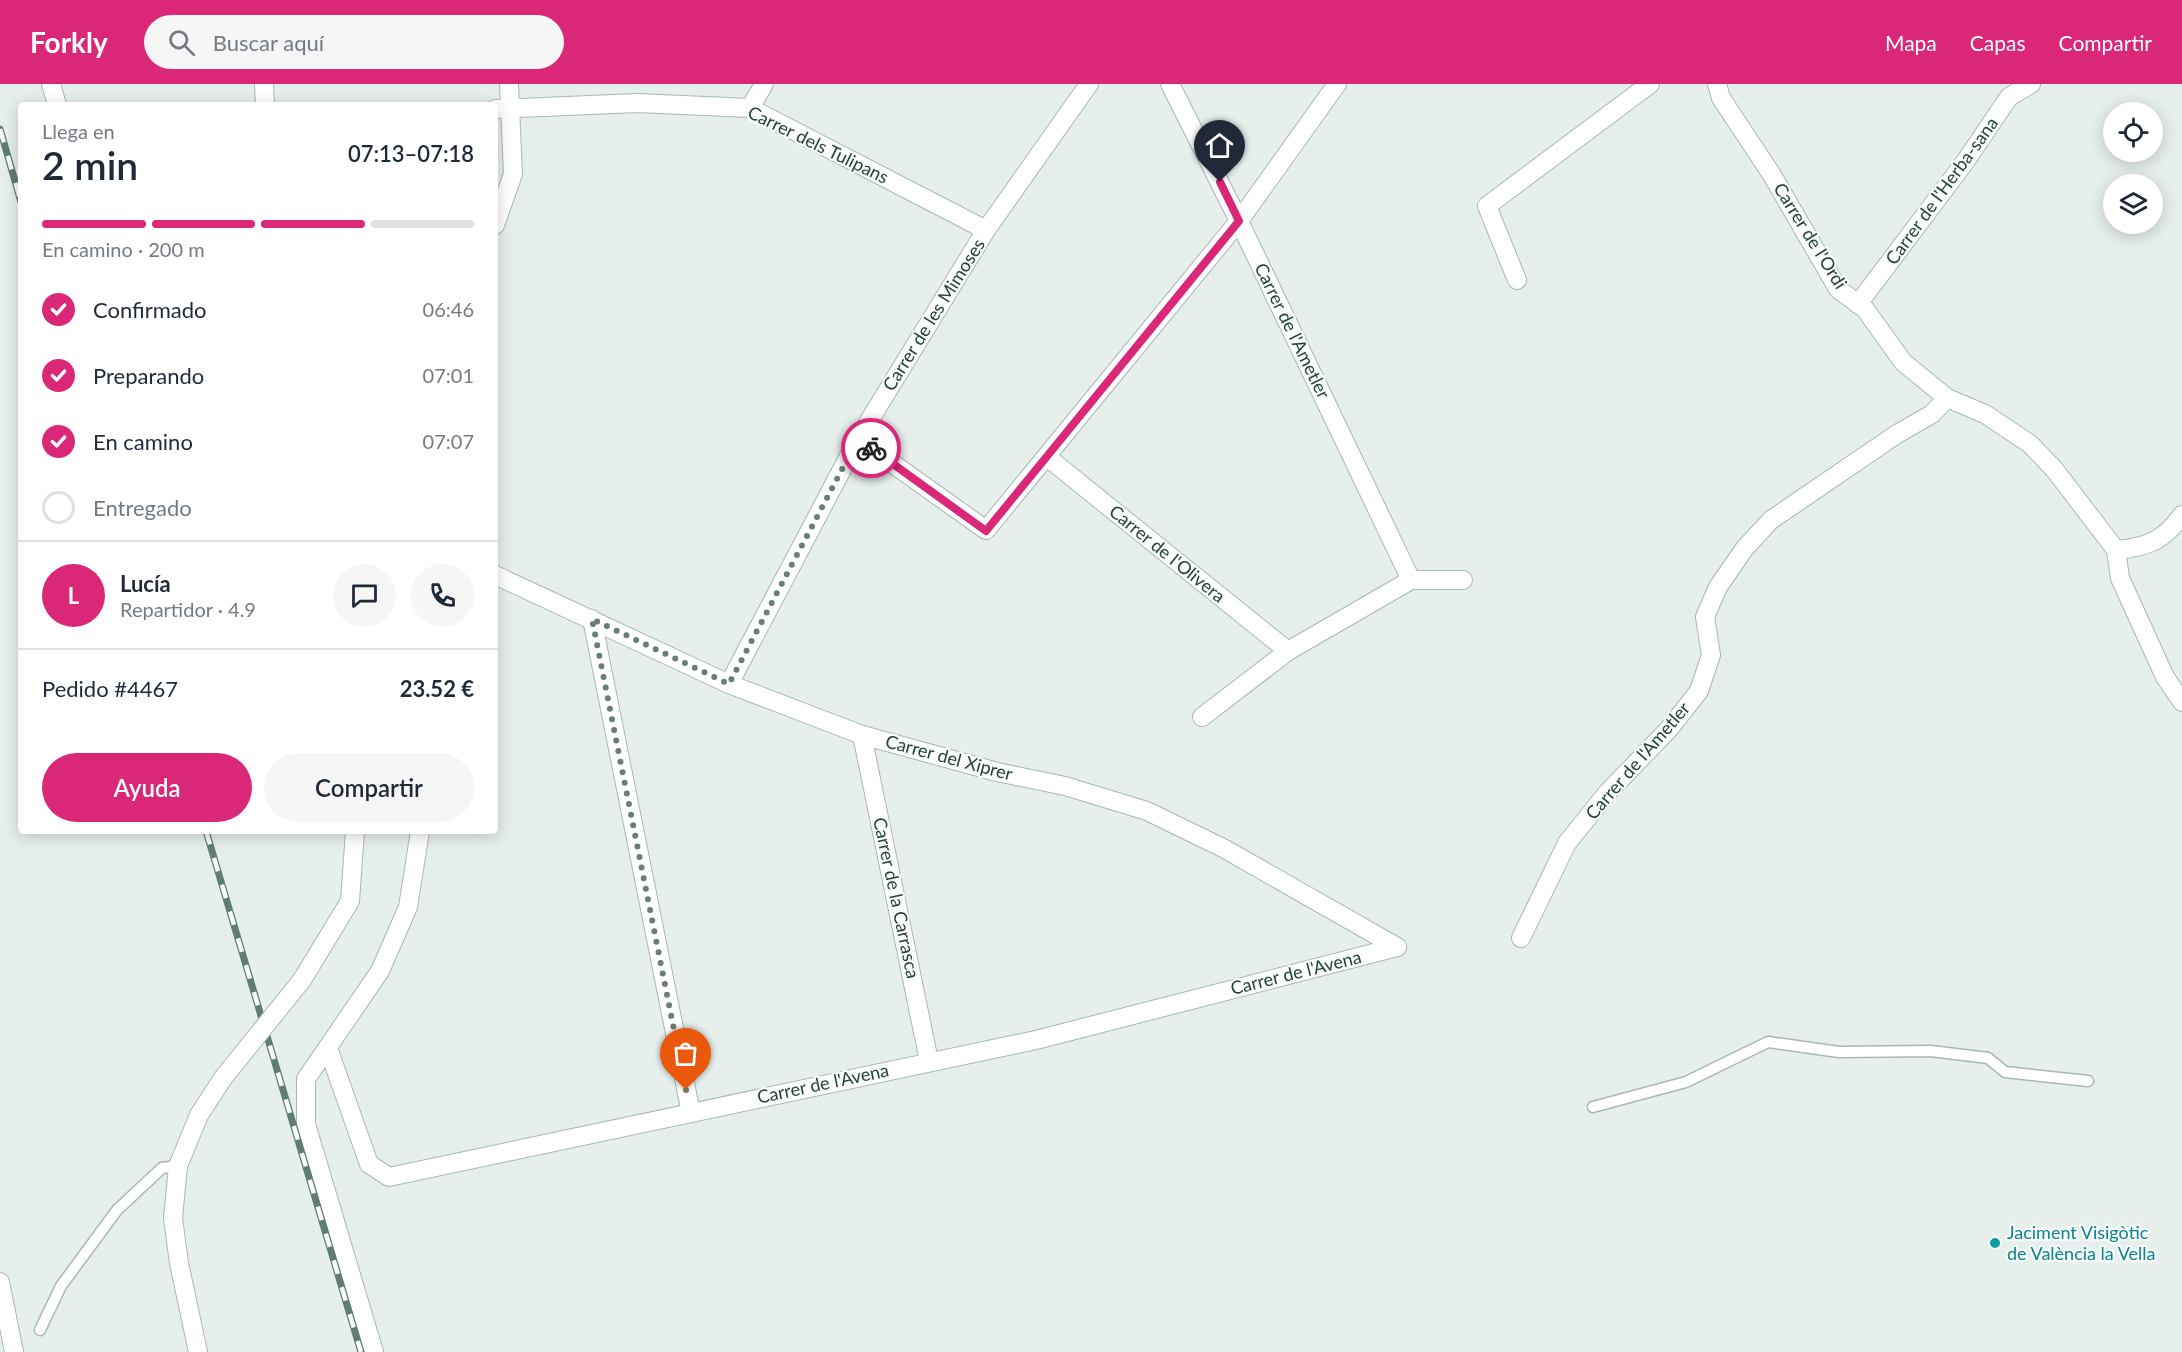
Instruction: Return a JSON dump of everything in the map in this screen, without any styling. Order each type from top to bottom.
[{"type":"street","points":[[51,84],[56,102]]},
{"type":"street","points":[[264,84],[265,102]]},
{"type":"street","points":[[498,216],[513,174],[502,109],[509,84]]},
{"type":"street","points":[[750,108],[764,84]]},
{"type":"street","name":"Carrer de les Mimoses","points":[[729,684],[858,439],[986,230],[1089,84]]},
{"type":"street","name":"Carrer de l'Ametler","points":[[1170,84],[1239,221],[1411,580]]},
{"type":"street","points":[[858,439],[986,531],[1239,221],[1336,84]]},
{"type":"street","points":[[1517,280],[1487,206],[1650,84]]},
{"type":"street","name":"Carrer de l'Ordi","points":[[1717,84],[1721,98],[1772,175],[1838,289],[1865,309],[1903,362],[1947,398],[1985,414],[2030,444],[2054,469],[2116,550]]},
{"type":"street","name":"Carrer de l'Herba-sana","points":[[1858,304],[1965,162],[2009,97],[2031,84]]},
{"type":"street","name":"Carrer dels Tulipans","points":[[502,109],[637,103],[750,108],[986,230]]},
{"type":"street","name":"Carrer de l'Ametler","points":[[1521,938],[1567,843],[1608,792],[1669,729],[1699,691],[1711,655],[1705,617],[1718,587],[1745,548],[1771,520],[1897,434],[1932,414],[1947,398]]},
{"type":"street","name":"Carrer de l'Olivera","points":[[1047,457],[1288,651]]},
{"type":"street","points":[[2182,515],[2169,534],[2138,548],[2116,550],[2120,578],[2166,677],[2182,702]]},
{"type":"street","name":"Carrer del Xiprer","points":[[498,576],[729,684],[862,735],[997,772],[1065,786],[1147,811],[1226,849],[1397,947]]},
{"type":"street","points":[[1202,717],[1288,651],[1411,580],[1463,580]]},
{"type":"street","points":[[592,619],[691,1113]]},
{"type":"street","name":"Carrer de la Carrasca","points":[[862,735],[929,1061]]},
{"type":"street","points":[[198,1352],[178,1263],[175,1229],[178,1167],[199,1115],[222,1078],[302,980],[350,901],[355,834]]},
{"type":"street","points":[[374,1352],[306,1124],[306,1079],[380,971],[408,907],[420,834]]},
{"type":"street","name":"Carrer de l'Avena","points":[[328,1048],[369,1164],[389,1177],[1036,1040],[1397,947]]},
{"type":"street","points":[[0,1282],[14,1352]]},
{"type":"lane","points":[[1593,1107],[1686,1082],[1768,1042],[1839,1052],[1931,1052],[1988,1058],[2005,1072],[2088,1081]]},
{"type":"lane","points":[[40,1330],[61,1286],[117,1210],[162,1168],[178,1167]]},
{"type":"railway","points":[[0,129],[18,192]]},
{"type":"railway","points":[[207,834],[361,1352]]},
{"type":"way so far","points":[[686,1090],[592,619],[729,684],[858,439],[871,448]]},
{"type":"place","name":"Jaciment Visigòtic de València la Vella","points":[[1995,1243]]},
{"type":"route","points":[[871,448],[986,531],[1239,221],[1220,182]]}]
